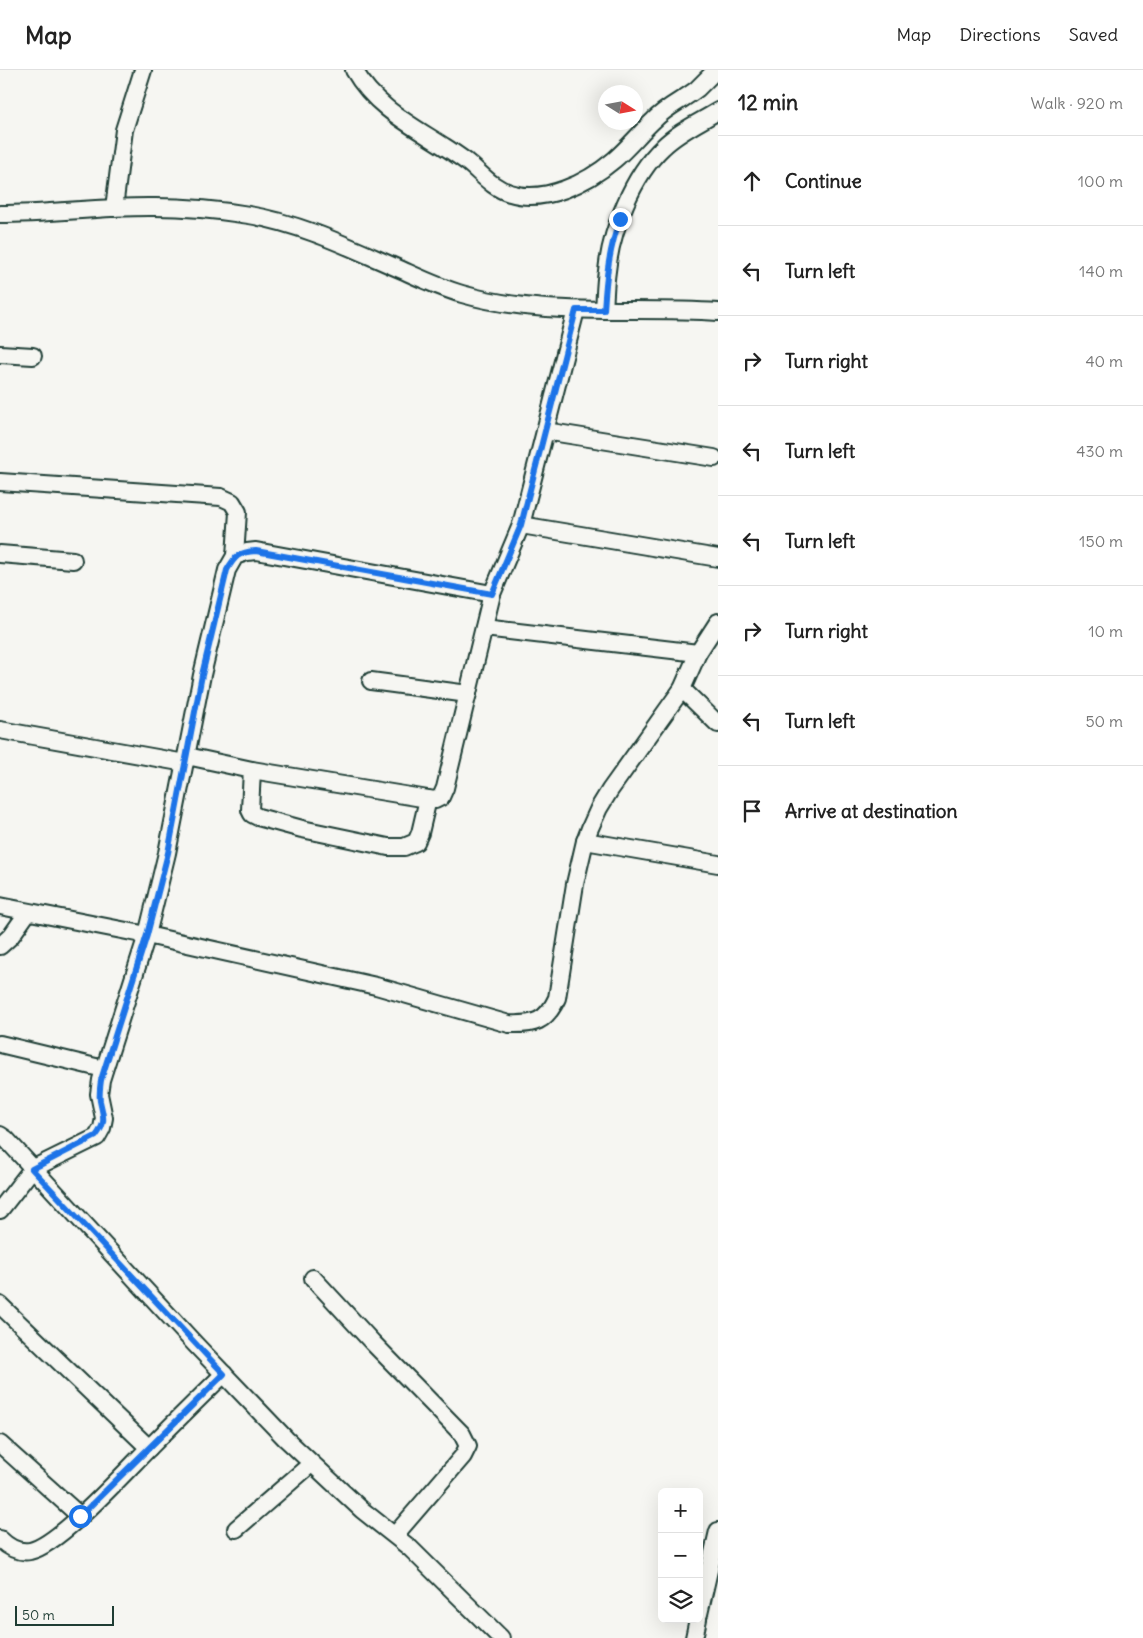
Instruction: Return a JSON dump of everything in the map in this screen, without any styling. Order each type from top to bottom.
[{"type":"street","points":[[114,208],[124,130],[144,70]]},
{"type":"street","points":[[354,70],[360,81],[371,93],[410,127],[465,160],[495,187],[509,193],[529,197],[556,192],[576,184],[597,172],[614,160],[654,119],[696,89],[716,70]]},
{"type":"street","points":[[604,310],[607,270],[614,235],[631,193],[642,173],[649,162],[665,145],[718,111]]},
{"type":"street","points":[[0,214],[154,206],[224,211],[270,219],[331,240],[461,294],[514,304],[576,310],[718,312]]},
{"type":"street","points":[[0,730],[428,799],[435,800],[442,797],[446,788],[492,594],[521,525],[576,310]]},
{"type":"street","points":[[0,354],[33,356]]},
{"type":"street","points":[[545,431],[714,458]]},
{"type":"street","points":[[0,482],[221,497],[232,502],[238,512],[235,556],[227,570],[202,675],[168,853],[147,935],[104,1069],[99,1094],[104,1118],[100,1132],[96,1136],[32,1169],[0,1210]]},
{"type":"street","points":[[521,525],[718,558]]},
{"type":"street","points":[[235,556],[247,552],[272,553],[492,594]]},
{"type":"street","points":[[0,554],[73,560]]},
{"type":"street","points":[[0,906],[147,935],[376,986],[509,1024],[527,1024],[540,1020],[551,1011],[557,998],[568,924],[585,841],[599,808],[682,689],[698,653],[718,622]]},
{"type":"street","points":[[484,628],[698,653]]},
{"type":"street","points":[[372,681],[468,694]]},
{"type":"street","points":[[682,689],[718,724]]},
{"type":"street","points":[[252,770],[250,810],[252,814],[302,829],[388,847],[404,847],[416,842],[428,799]]},
{"type":"street","points":[[585,841],[718,864]]},
{"type":"street","points":[[0,946],[11,936],[28,912]]},
{"type":"street","points":[[0,1044],[104,1069]]},
{"type":"street","points":[[0,1135],[6,1139],[224,1374],[311,1464],[362,1510],[410,1548],[501,1638]]},
{"type":"street","points":[[313,1278],[373,1343],[462,1434],[468,1446],[463,1456],[395,1535]]},
{"type":"street","points":[[0,1305],[149,1448]]},
{"type":"street","points":[[0,1539],[8,1546],[20,1551],[30,1551],[42,1546],[80,1516],[224,1374]]},
{"type":"street","points":[[0,1444],[80,1516]]},
{"type":"street","points":[[236,1529],[311,1464]]},
{"type":"street","points":[[703,1597],[718,1532]]},
{"type":"street","points":[[694,1638],[697,1623]]},
{"type":"route","points":[[80,1516],[224,1374],[32,1169],[96,1136],[102,1128],[104,1118],[99,1094],[101,1080],[147,935],[168,853],[202,675],[227,570],[235,556],[256,551],[492,594],[521,525],[576,310],[604,310],[607,270],[614,235],[620,219]]}]
